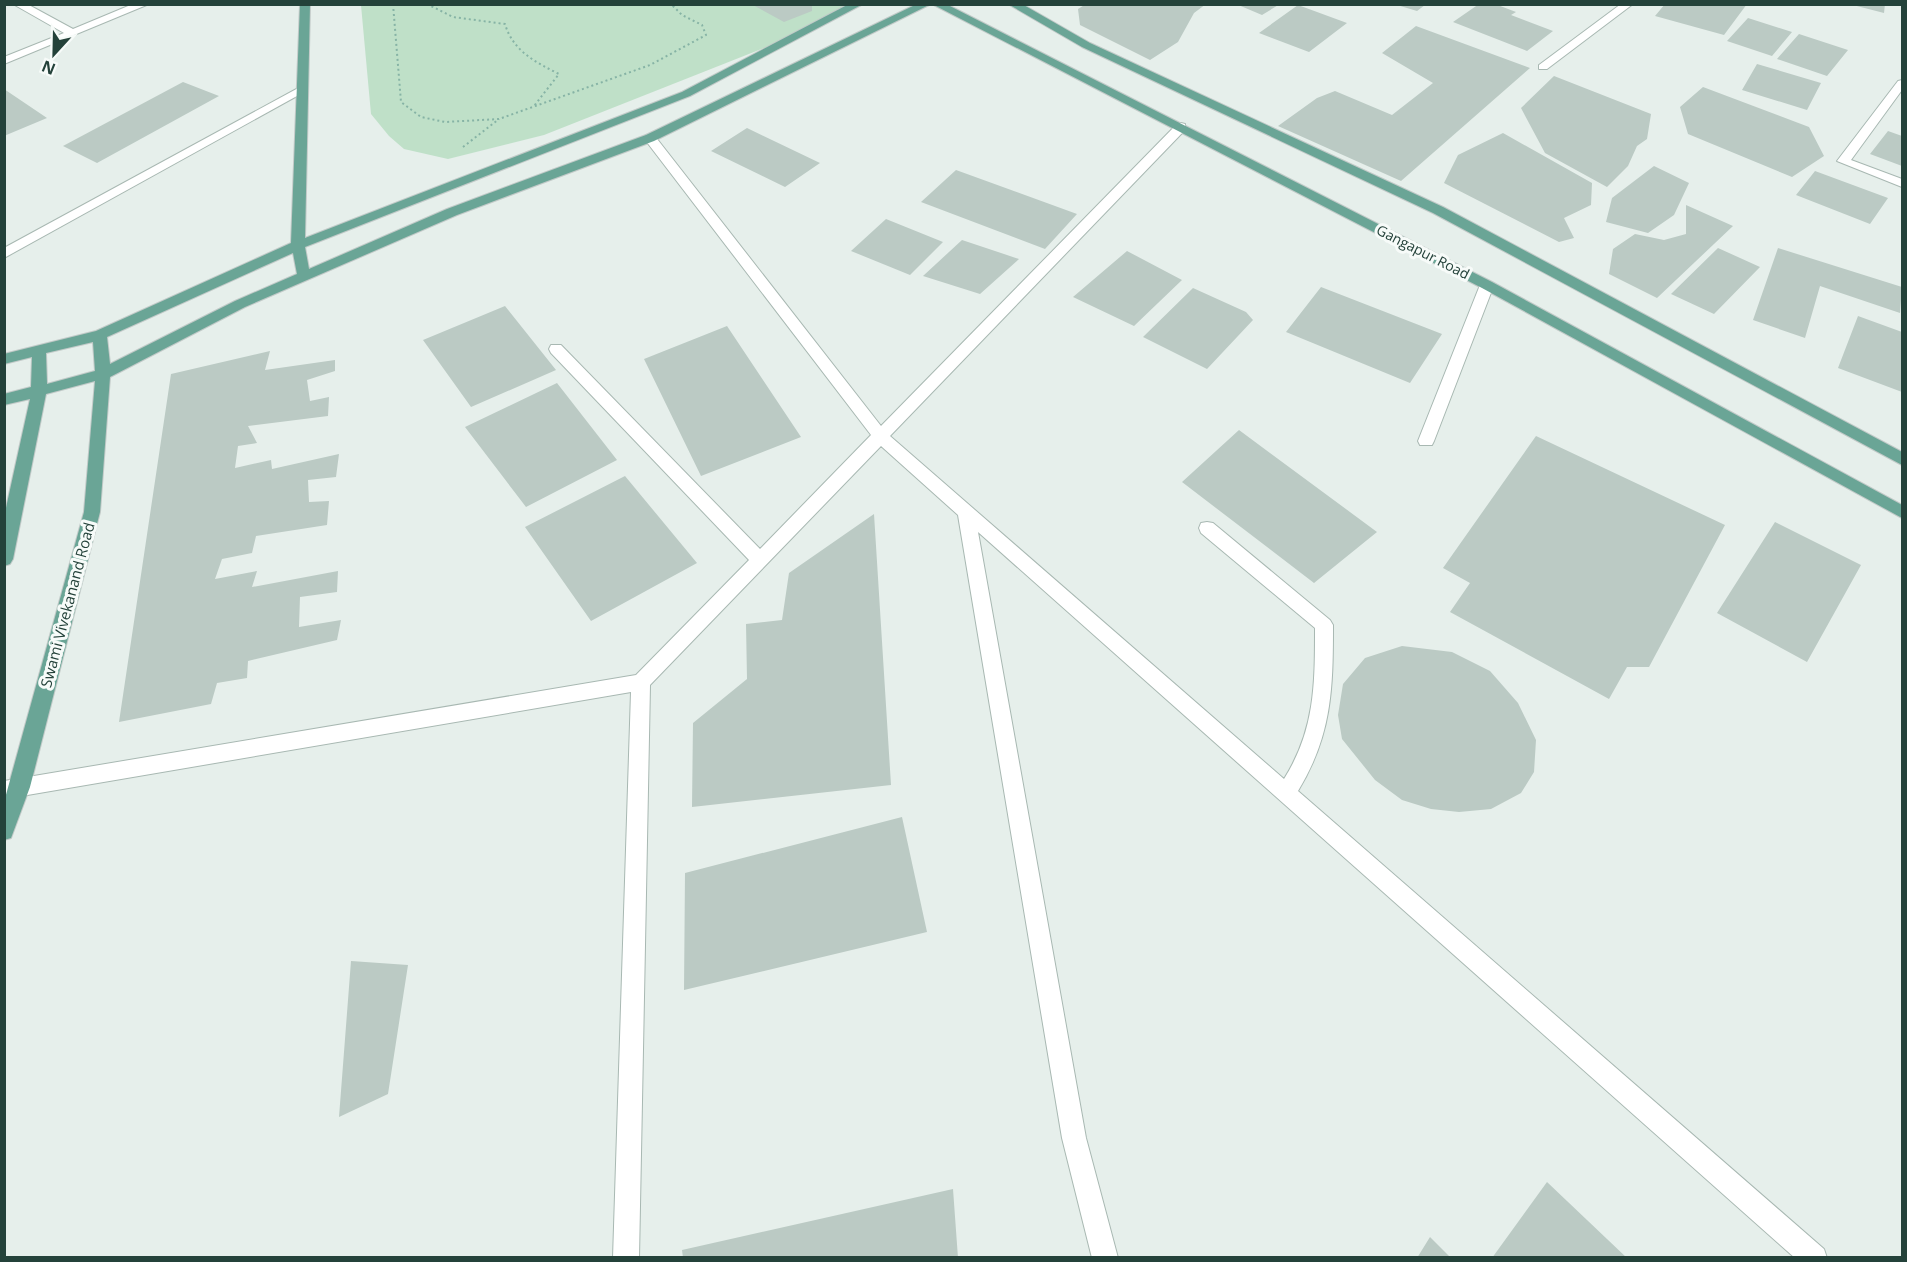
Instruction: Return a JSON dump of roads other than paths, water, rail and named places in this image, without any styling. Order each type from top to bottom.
[{"type":"main road","points":[[304,4],[298,245],[304,276]]},
{"type":"main road","points":[[4,359],[100,334],[298,245],[687,93],[858,4]]},
{"type":"main road","points":[[4,400],[103,374],[240,304],[452,212],[650,138],[926,4]]},
{"type":"main road","name":"Gangapur Road","points":[[937,4],[1487,285],[1902,512]]},
{"type":"main road","points":[[1013,4],[1086,45],[1438,210],[1902,459]]},
{"type":"main road","name":"Swami Vivekanand Road","points":[[4,831],[12,788],[92,512],[103,374],[100,334]]},
{"type":"main road","points":[[4,559],[39,391],[39,350]]},
{"type":"street","points":[[18,4],[73,33]]},
{"type":"street","points":[[4,61],[144,4]]},
{"type":"street","points":[[1543,67],[1628,4]]},
{"type":"street","points":[[1902,83],[1843,161],[1902,183]]},
{"type":"street","points":[[4,255],[302,89]]},
{"type":"street","points":[[12,788],[641,682],[1181,127]]},
{"type":"street","points":[[650,138],[881,437],[1815,1257]]},
{"type":"street","points":[[1426,441],[1487,285]]},
{"type":"street","points":[[556,349],[760,560]]},
{"type":"street","points":[[966,511],[1074,1138],[1105,1257]]},
{"type":"street","points":[[1207,528],[1324,625],[1324,682],[1318,718],[1308,755],[1286,793]]},
{"type":"street","points":[[626,1257],[641,682]]}]
